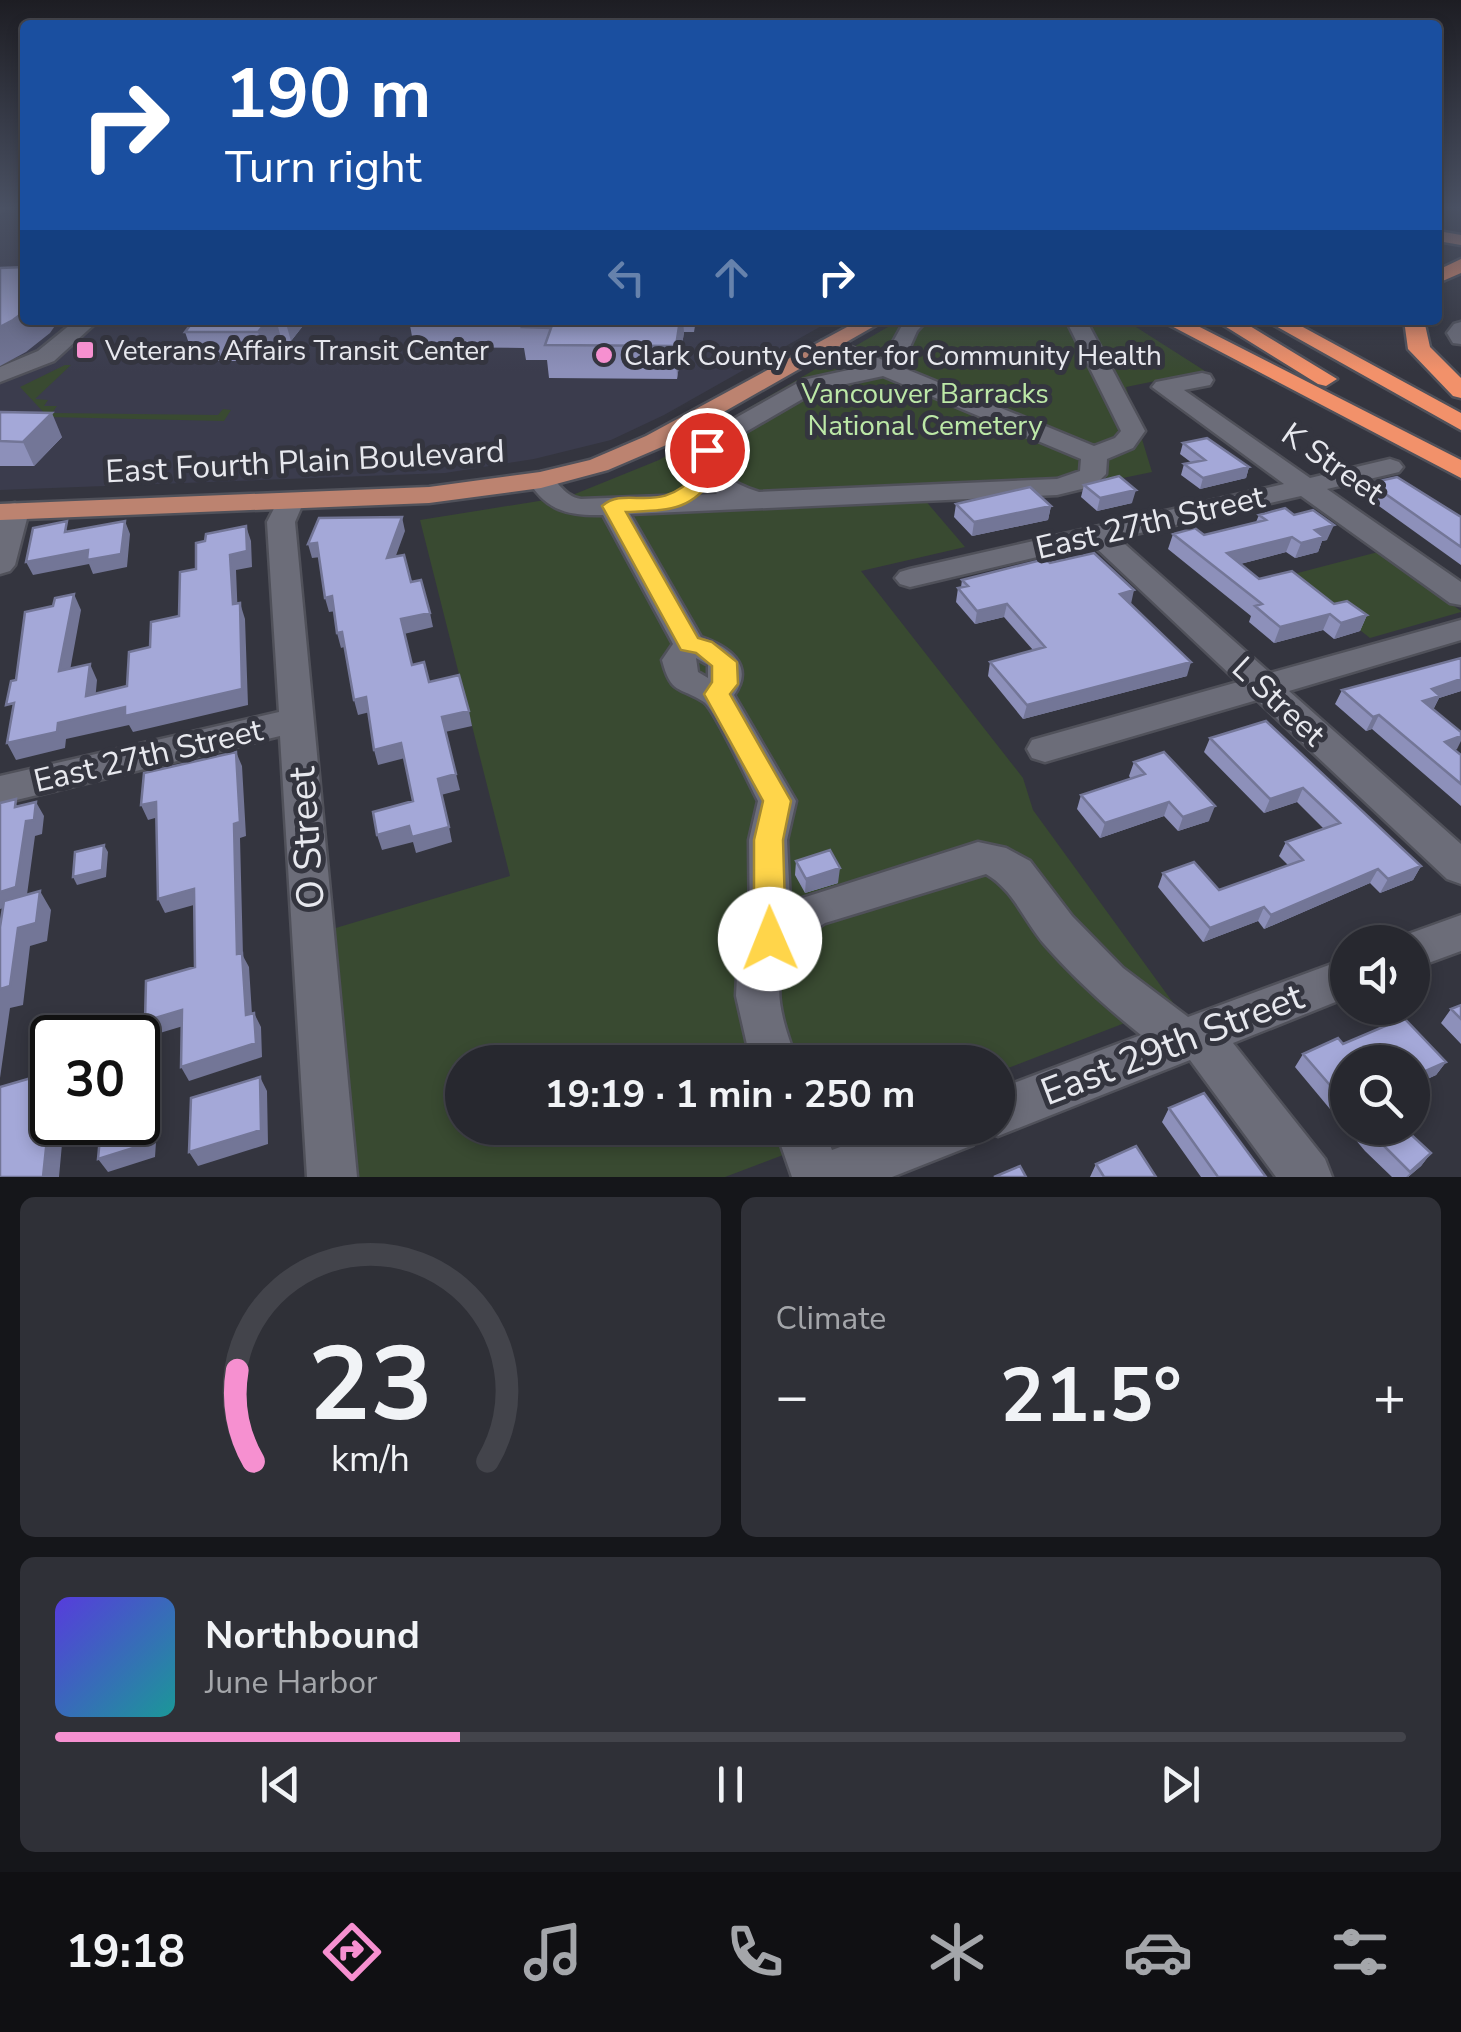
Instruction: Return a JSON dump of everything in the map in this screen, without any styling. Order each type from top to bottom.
[{"type":"highway","points":[[1180,325],[1461,470]]},
{"type":"highway","points":[[1234,325],[1461,457]]},
{"type":"highway","points":[[1283,325],[1461,422]]},
{"type":"highway","points":[[1415,325],[1418,349],[1461,391]]},
{"type":"main road","name":"East Fourth Plain Boulevard","points":[[7,512],[456,493],[542,480],[599,465],[687,426],[866,325]]},
{"type":"street","points":[[0,376],[46,356],[83,325]]},
{"type":"street","points":[[758,500],[737,494],[708,474],[704,462],[716,439],[790,394],[835,378],[886,370],[896,360],[906,329],[911,325]]},
{"type":"street","points":[[829,346],[1094,456],[1124,444],[1132,431],[1079,325]]},
{"type":"street","points":[[1461,328],[1461,338]]},
{"type":"street","name":"K Street","points":[[1202,380],[1164,387],[1461,596]]},
{"type":"street","points":[[542,480],[549,495],[563,506],[672,504],[1073,484],[1093,474],[1094,456]]},
{"type":"street","points":[[599,465],[589,490],[606,506],[689,644],[678,660],[684,678],[717,694],[777,801],[768,840],[770,939]]},
{"type":"street","name":"East 27th Street","points":[[910,578],[1390,467]]},
{"type":"street","points":[[672,504],[702,485],[708,474]]},
{"type":"street","name":"O Street","points":[[291,501],[281,522],[332,1177]]},
{"type":"street","points":[[0,565],[7,512]]},
{"type":"street","name":"L Street","points":[[1098,534],[1461,868]]},
{"type":"street","points":[[1045,749],[1461,630]]},
{"type":"street","name":"East 27th Street","points":[[0,790],[296,720]]},
{"type":"street","points":[[768,1045],[758,987],[760,962],[770,939],[788,922],[812,910],[966,859],[992,859],[1016,872],[1056,928],[1108,982],[1190,1037],[1307,1177]]},
{"type":"street","points":[[1430,945],[1461,932]]},
{"type":"street","name":"East 29th Street","points":[[1015,1105],[1330,983]]},
{"type":"street","points":[[805,1145],[817,1177]]},
{"type":"street","points":[[828,1177],[912,1145]]},
{"type":"shaded area","points":[[0,261],[20,261],[20,325],[823,325],[664,415],[611,440],[534,459],[445,473],[0,490]]},
{"type":"green space","name":"Vancouver Barracks National Cemetery","points":[[891,325],[1133,325],[1205,371],[1126,387],[1152,472],[1050,493],[924,499],[965,547],[861,571],[1023,778],[1033,810],[1174,1004],[1015,1065],[1015,1045],[445,1045],[445,1145],[809,1145],[725,1177],[354,1177],[329,930],[510,876],[420,520],[570,496],[659,460]]},
{"type":"green space","points":[[71,365],[35,399],[48,400],[44,406],[57,406],[52,413],[218,415],[223,409],[231,410],[224,421],[48,417],[20,387]]},
{"type":"green space","points":[[1378,552],[1461,612],[1370,638],[1290,575]]},
{"type":"building","points":[[20,267],[20,315],[0,327],[0,268]]},
{"type":"building","points":[[190,325],[264,325],[258,332],[185,332]]},
{"type":"building","points":[[679,325],[676,346],[545,345],[551,328],[522,327]]},
{"type":"building","points":[[0,412],[52,413],[23,442],[0,441]]},
{"type":"building","points":[[1207,438],[1249,467],[1203,478],[1184,464],[1205,460],[1183,443]]},
{"type":"building","points":[[1119,476],[1136,490],[1100,498],[1084,485]]},
{"type":"building","points":[[1397,477],[1461,517],[1461,547],[1370,483]]},
{"type":"building","points":[[1030,487],[1051,506],[974,522],[956,504]]},
{"type":"building","points":[[1285,508],[1294,515],[1313,510],[1334,525],[1315,530],[1324,537],[1301,543],[1292,537],[1227,553],[1259,579],[1292,571],[1334,604],[1347,601],[1367,615],[1341,623],[1330,614],[1280,627],[1255,606],[1262,604],[1173,534],[1195,528],[1204,535],[1266,520],[1259,515]]},
{"type":"building","points":[[402,517],[387,558],[404,555],[411,582],[421,580],[430,613],[401,619],[412,665],[424,662],[429,682],[459,675],[469,711],[442,717],[456,774],[438,779],[449,827],[412,837],[409,826],[377,835],[373,812],[413,801],[401,743],[374,750],[366,697],[354,700],[332,596],[325,598],[317,543],[308,544],[319,518]]},
{"type":"building","points":[[67,521],[65,532],[125,521],[121,554],[87,560],[88,550],[26,562],[33,528]]},
{"type":"building","points":[[246,526],[247,551],[230,555],[233,604],[240,603],[242,689],[125,716],[125,707],[58,723],[57,732],[7,743],[14,703],[6,705],[11,681],[16,680],[25,612],[53,606],[55,598],[74,594],[59,671],[90,664],[86,696],[127,686],[129,652],[150,647],[151,622],[179,616],[180,572],[196,569],[196,543],[205,541],[206,534]]},
{"type":"building","points":[[1094,553],[1134,590],[1120,594],[1191,662],[1027,705],[990,662],[1045,647],[1007,604],[977,611],[958,588],[968,586],[962,580],[1045,559],[1050,563]]},
{"type":"building","points":[[1461,658],[1461,679],[1432,689],[1440,696],[1423,701],[1461,732],[1461,736],[1445,742],[1461,755],[1461,784],[1379,715],[1373,717],[1342,690]]},
{"type":"building","points":[[1266,721],[1421,866],[1388,879],[1378,869],[1271,915],[1264,907],[1210,928],[1163,873],[1194,862],[1219,890],[1303,860],[1286,842],[1340,823],[1303,788],[1270,799],[1210,738]]},
{"type":"building","points":[[236,752],[240,822],[234,824],[237,954],[242,953],[246,1015],[254,1013],[256,1043],[181,1067],[182,1010],[160,1017],[145,1015],[146,981],[195,967],[194,889],[158,899],[156,802],[141,805],[144,773]]},
{"type":"building","points":[[1164,752],[1215,806],[1183,817],[1169,802],[1105,823],[1081,795],[1145,774],[1134,762]]},
{"type":"building","points":[[16,799],[15,807],[36,802],[34,820],[26,821],[16,887],[0,892],[0,803]]},
{"type":"building","points":[[104,845],[102,870],[73,877],[75,852]]},
{"type":"building","points":[[830,850],[840,868],[806,879],[796,861]]},
{"type":"building","points":[[40,891],[36,923],[18,928],[10,986],[0,989],[4,901]]},
{"type":"building","points":[[1461,1005],[1461,1019],[1451,1009]]},
{"type":"building","points":[[1388,1025],[1411,1025],[1430,1045],[1330,1045],[1330,1085],[1303,1054],[1338,1038],[1343,1044]]},
{"type":"building","points":[[1430,1045],[1446,1062],[1430,1069]]},
{"type":"building","points":[[260,1077],[261,1130],[189,1152],[191,1098]]},
{"type":"building","points":[[30,1078],[30,1145],[46,1145],[43,1177],[0,1177],[0,1087]]},
{"type":"building","points":[[1204,1093],[1266,1177],[1218,1177],[1169,1108]]},
{"type":"building","points":[[99,1145],[143,1145],[98,1159]]},
{"type":"building","points":[[1383,1145],[1422,1145],[1431,1153],[1410,1172]]},
{"type":"building","points":[[1136,1146],[1156,1177],[1104,1177],[1096,1164]]},
{"type":"building","points":[[1020,1166],[1026,1177],[994,1177]]},
{"type":"place","name":"Veterans Affairs Transit Center","points":[[85,350]]},
{"type":"place","name":"Clark County Center for Community Health","points":[[604,355]]},
{"type":"route","points":[[707,450],[704,462],[708,474],[689,496],[672,504],[612,506],[689,644],[704,647],[724,662],[725,684],[717,694],[777,801],[768,840],[770,939]]}]
